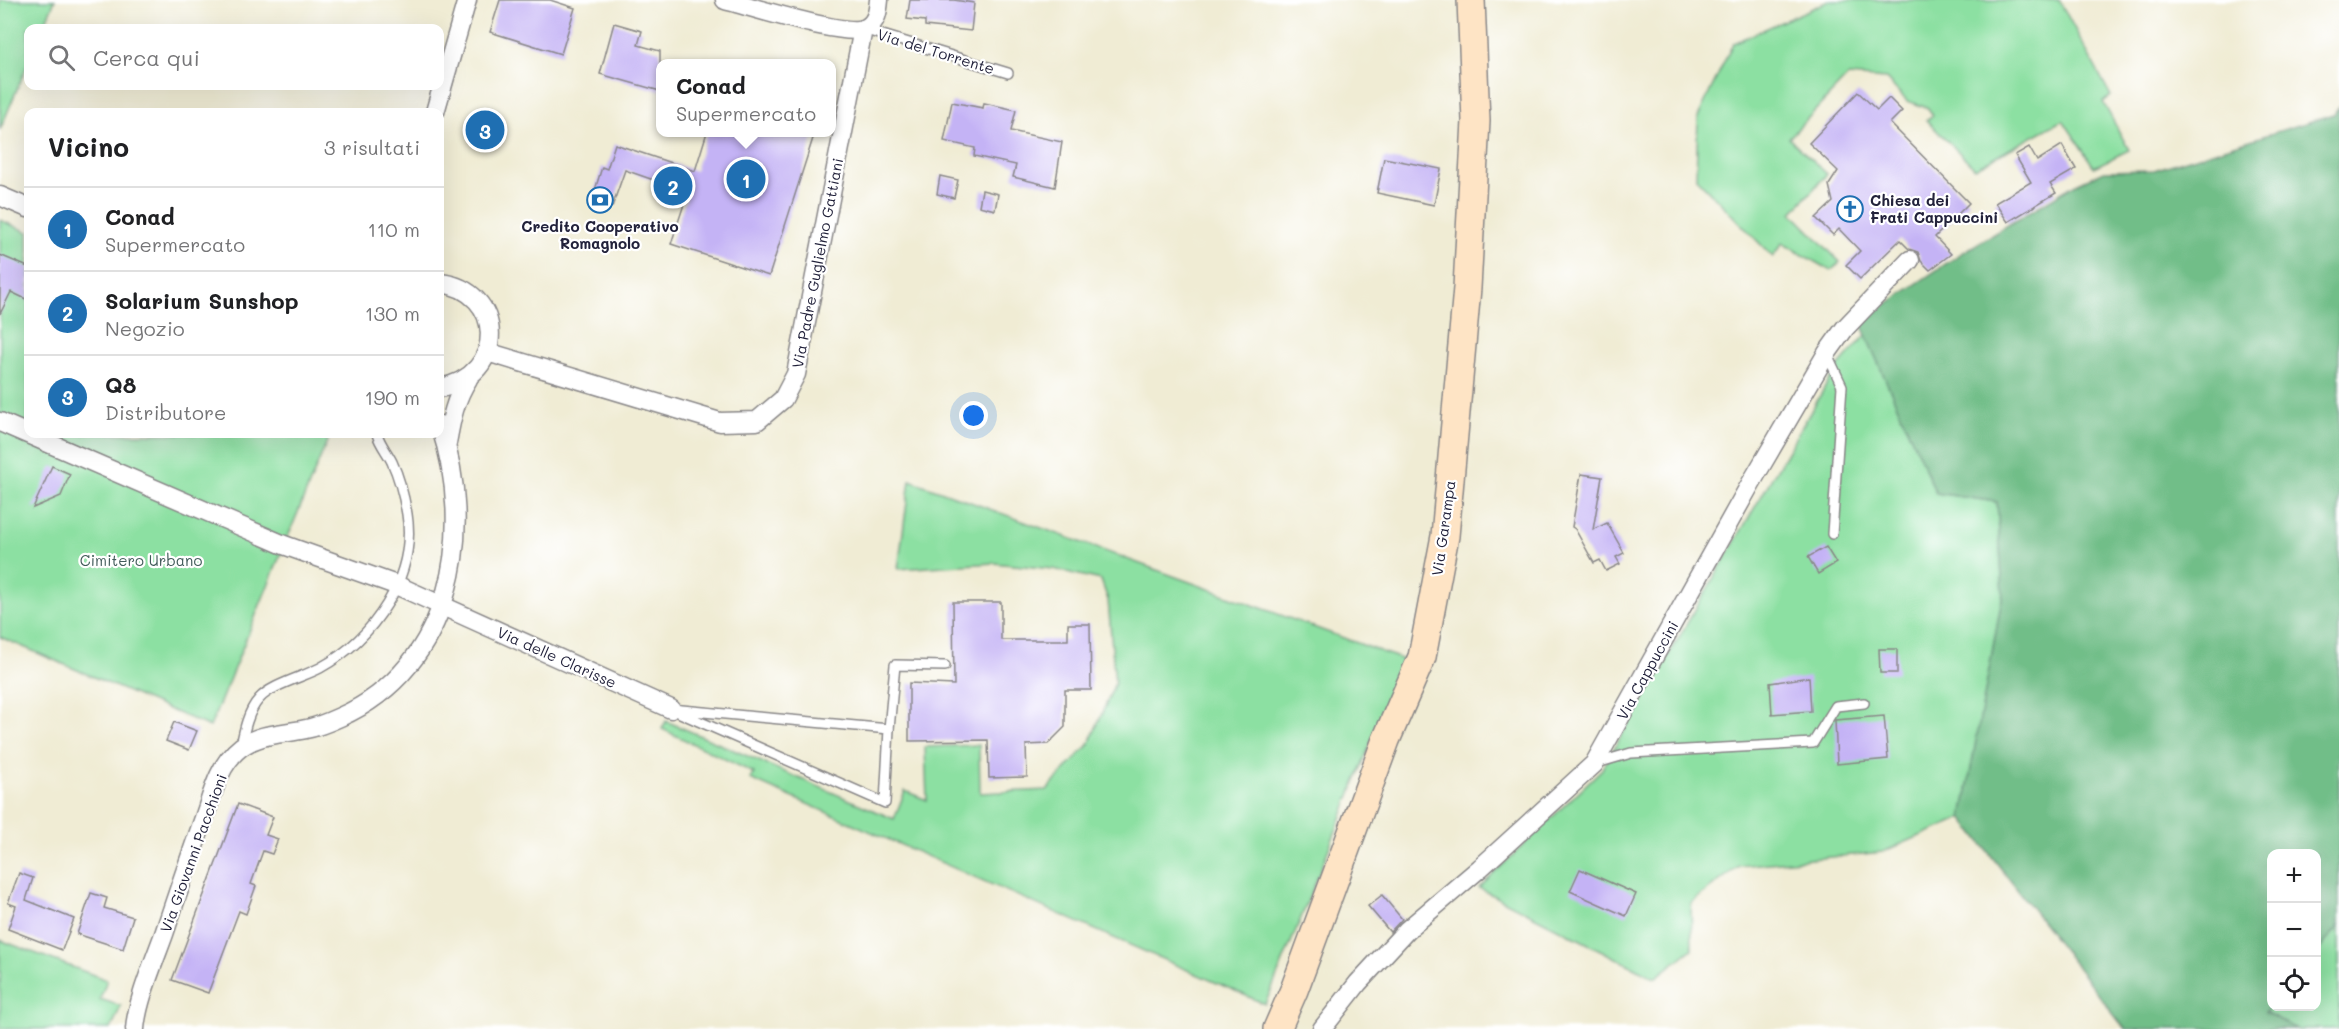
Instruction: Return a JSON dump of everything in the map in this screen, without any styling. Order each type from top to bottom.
[{"type":"street","points":[[444,79],[466,0]]},
{"type":"street","name":"Via del Torrente","points":[[728,0],[831,28],[863,29],[872,24],[877,14],[879,0]]},
{"type":"street","name":"Via Garampa","points":[[1277,1029],[1294,990],[1386,740],[1422,657],[1445,536],[1467,288],[1476,121],[1471,0]]},
{"type":"street","name":"Via Padre Guglielmo Gattiani","points":[[488,352],[720,422],[757,421],[783,399],[796,374],[863,29]]},
{"type":"street","points":[[436,108],[441,90]]},
{"type":"street","points":[[0,196],[24,206]]},
{"type":"street","name":"Via Cappuccini","points":[[1322,1029],[1358,983],[1407,930],[1480,868],[1594,764],[1824,351],[1910,260]]},
{"type":"street","points":[[444,284],[457,287],[481,306],[488,321],[490,336],[488,352],[480,367],[459,393],[446,445]]},
{"type":"street","points":[[444,387],[468,379]]},
{"type":"street","name":"Via delle Clarisse","points":[[0,422],[24,432]]},
{"type":"street","name":"Via delle Clarisse","points":[[37,438],[284,545],[396,585],[671,709]]},
{"type":"street","points":[[444,438],[446,445]]},
{"type":"street","name":"Via Giovanni Pacchioni","points":[[134,1027],[194,844],[219,776],[227,762],[241,747],[262,736],[308,729],[341,717],[370,700],[392,683],[422,648],[442,607],[454,562],[455,501],[446,445]]},
{"type":"lane","name":"Via del Torrente","points":[[863,29],[1008,73]]},
{"type":"lane","points":[[1824,351],[1842,386],[1832,534]]},
{"type":"lane","points":[[241,747],[244,731],[260,698],[321,668],[344,652],[376,622],[390,600],[408,539],[407,516],[392,462],[379,438]]},
{"type":"lane","points":[[671,709],[885,803],[895,665],[945,666]]},
{"type":"lane","points":[[1594,764],[1631,753],[1813,743],[1836,706],[1864,704]]},
{"type":"lane","points":[[671,709],[889,729]]},
{"type":"green space","points":[[0,0],[55,0],[45,24],[24,24],[24,73],[0,130]]},
{"type":"green space","points":[[1831,0],[2059,0],[2111,96],[2103,102],[2129,150],[2094,167],[2063,120],[1975,168],[1926,120],[1933,116],[1928,108],[1907,101],[1886,79],[1848,76],[1789,138],[1827,174],[1792,213],[1840,262],[1831,271],[1782,243],[1773,257],[1696,178],[1698,117],[1733,43]]},
{"type":"green space","points":[[2339,106],[2339,926],[2321,947],[2321,849],[2267,849],[2267,1010],[2265,1012],[2297,1029],[2125,1029],[1962,818],[2003,593],[1997,502],[1936,493],[1860,322],[1962,253],[2074,185],[2104,171],[2154,170],[2334,114]]},
{"type":"green space","name":"Cimitero Urbano","points":[[0,220],[24,230],[24,438],[328,438],[210,727],[0,637]]},
{"type":"green space","points":[[1866,335],[1936,493],[1997,502],[2003,593],[1962,818],[1883,852],[1739,866],[1691,903],[1692,949],[1655,978],[1479,888],[1602,769],[1835,370]]},
{"type":"green space","points":[[910,480],[1404,660],[1265,1004],[750,779],[754,773],[662,729],[666,721],[894,819],[905,791],[927,800],[925,747],[979,745],[980,793],[1047,790],[1089,744],[1115,683],[1108,600],[1101,580],[1053,569],[994,563],[898,569]]},
{"type":"green space","points":[[2339,926],[2339,1029],[2297,1029],[2265,1013],[2267,1010],[2321,1011],[2321,947]]},
{"type":"green space","points":[[0,940],[107,980],[100,999],[121,1006],[111,1029],[0,1029]]},
{"type":"building","points":[[500,0],[550,0],[575,8],[561,54],[490,32]]},
{"type":"building","points":[[910,0],[954,0],[974,3],[971,31],[925,26],[925,21],[907,19]]},
{"type":"building","points":[[614,23],[642,31],[638,45],[660,51],[660,59],[656,59],[656,90],[600,74]]},
{"type":"building","points":[[1858,92],[1877,110],[1889,98],[1902,111],[1890,123],[1969,203],[1935,237],[1951,254],[1930,270],[1921,261],[1918,252],[1909,249],[1900,240],[1860,279],[1846,265],[1860,251],[1839,229],[1833,235],[1816,218],[1833,202],[1829,185],[1838,171],[1809,143]]},
{"type":"building","points":[[952,102],[983,108],[984,103],[1016,110],[1011,131],[1062,142],[1055,187],[1013,177],[1016,165],[974,156],[975,148],[944,141]]},
{"type":"building","points":[[705,137],[813,137],[769,276],[671,244],[688,192],[625,170],[612,207],[592,200],[602,167],[607,169],[615,144],[695,171]]},
{"type":"building","points":[[2062,145],[2076,169],[2050,184],[2056,193],[2008,222],[1995,203],[2031,182],[2015,155],[2029,147],[2037,161]]},
{"type":"building","points":[[1384,158],[1441,169],[1434,205],[1377,193]]},
{"type":"building","points":[[940,176],[958,180],[954,198],[937,194]]},
{"type":"building","points":[[982,190],[998,194],[995,210],[979,206]]},
{"type":"building","points":[[0,255],[24,265],[24,298],[11,292],[0,314]]},
{"type":"building","points":[[52,466],[70,474],[61,496],[33,508]]},
{"type":"building","points":[[1581,474],[1602,477],[1593,530],[1607,523],[1624,553],[1616,557],[1620,564],[1606,571],[1600,560],[1594,563],[1572,527]]},
{"type":"building","points":[[1826,547],[1836,563],[1818,574],[1808,557]]},
{"type":"building","points":[[953,602],[1001,602],[1001,640],[1068,640],[1068,624],[1090,624],[1091,690],[1065,690],[1065,727],[1048,744],[1026,745],[1027,777],[989,778],[988,740],[909,741],[909,683],[954,685]]},
{"type":"building","points":[[1879,649],[1897,649],[1897,673],[1880,673]]},
{"type":"building","points":[[1809,677],[1811,711],[1772,714],[1770,683]]},
{"type":"building","points":[[1884,716],[1888,759],[1837,764],[1835,720]]},
{"type":"building","points":[[174,722],[197,731],[189,750],[166,741]]},
{"type":"building","points":[[238,804],[273,817],[266,835],[278,839],[272,854],[263,851],[251,884],[256,886],[246,914],[239,911],[208,993],[172,980]]},
{"type":"building","points":[[1580,869],[1636,894],[1626,916],[1570,891]]},
{"type":"building","points":[[19,873],[33,878],[26,900],[74,919],[62,950],[8,929],[16,906],[8,903]]},
{"type":"building","points":[[91,893],[107,898],[104,908],[133,917],[123,949],[77,934]]},
{"type":"building","points":[[1382,895],[1402,919],[1390,932],[1368,906]]},
{"type":"place","name":"Q8","points":[[485,130]]},
{"type":"place","name":"Conad","points":[[746,179]]},
{"type":"place","name":"Solarium Sunshop","points":[[673,186]]},
{"type":"place","name":"Credito Cooperativo Romagnolo","points":[[600,200]]},
{"type":"place","name":"Chiesa dei Frati Cappuccini","points":[[1850,209]]}]
